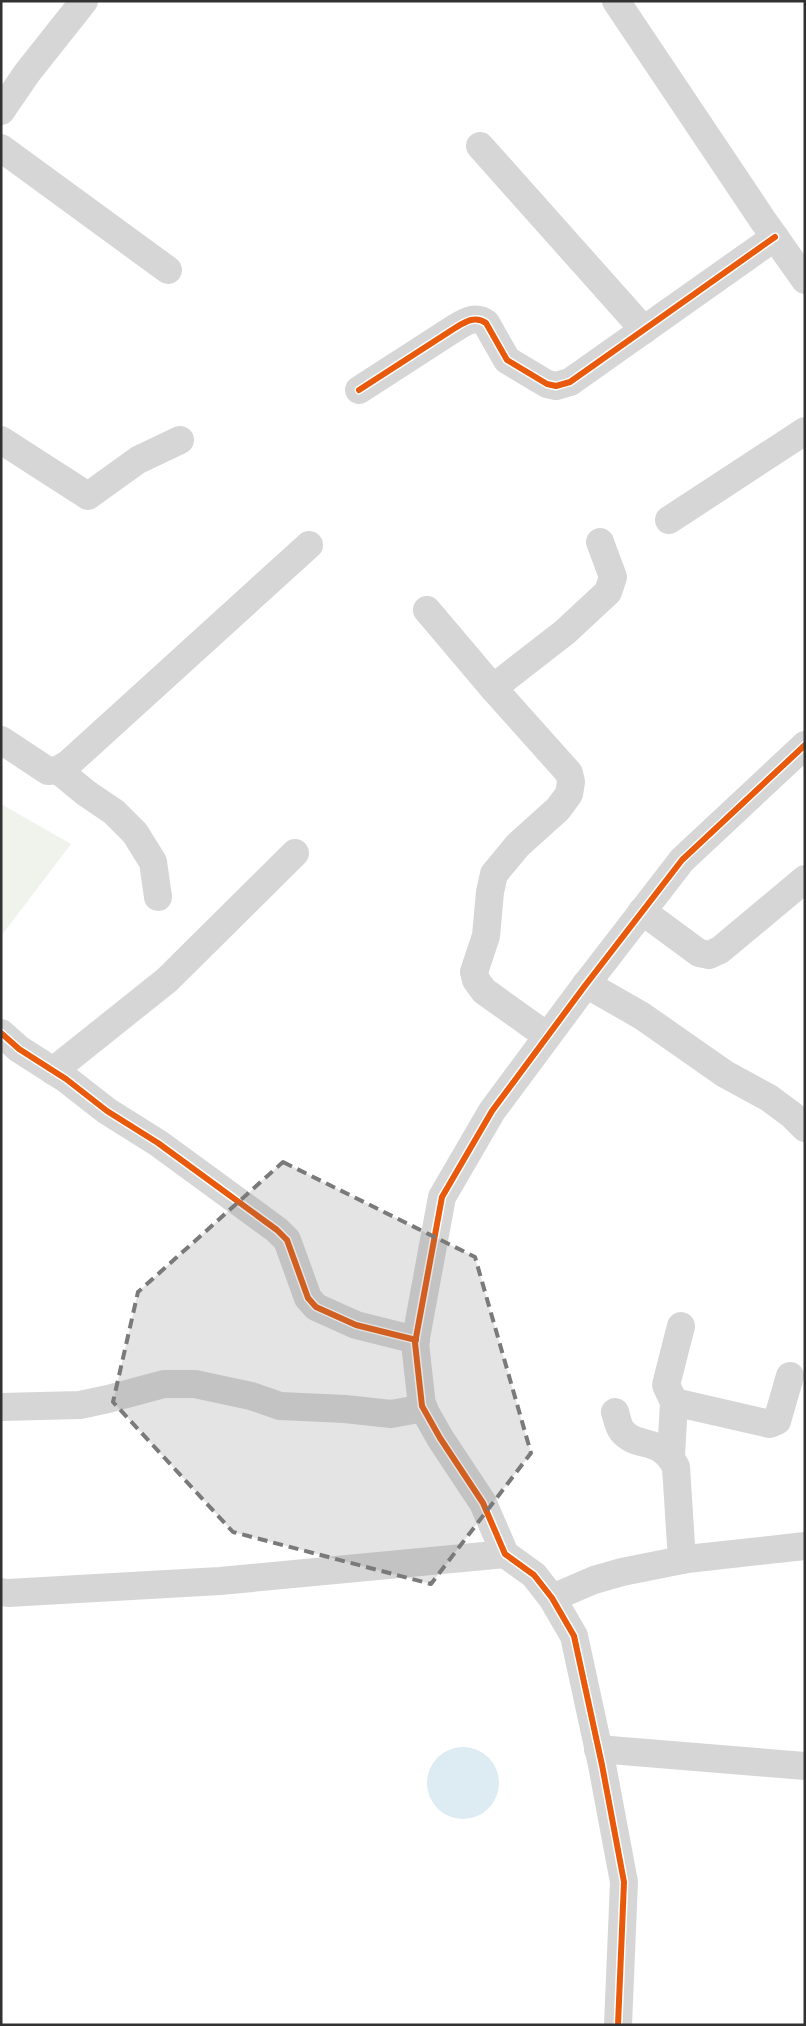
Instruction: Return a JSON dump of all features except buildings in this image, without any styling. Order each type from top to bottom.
[{"type":"street","points":[[1,112],[27,73],[84,1]]},
{"type":"street","points":[[616,1],[805,280]]},
{"type":"street","points":[[480,146],[644,330]]},
{"type":"street","points":[[1,148],[168,270]]},
{"type":"street","points":[[359,390],[455,328],[471,320],[480,319],[486,323],[507,360],[524,372],[556,386],[570,382],[775,238]]},
{"type":"street","points":[[669,520],[805,431]]},
{"type":"street","points":[[1,440],[88,496],[138,460],[180,440]]},
{"type":"street","points":[[493,688],[565,632],[608,592],[613,577],[600,542]]},
{"type":"street","points":[[1,740],[48,771],[58,770],[96,740],[309,545]]},
{"type":"street","points":[[427,610],[569,773],[571,782],[570,794],[558,809],[518,845],[494,874],[490,892],[486,936],[474,972],[476,980],[484,992],[548,1036]]},
{"type":"street","points":[[618,2025],[624,1882],[574,1636],[552,1598],[534,1575],[505,1554],[483,1503],[440,1438],[424,1408],[416,1340],[442,1197],[492,1111],[586,984],[682,860],[805,745]]},
{"type":"street","points":[[58,770],[86,793],[114,812],[135,833],[153,862],[158,897]]},
{"type":"street","points":[[53,1071],[167,980],[295,853]]},
{"type":"street","points":[[642,911],[699,953],[709,955],[720,950],[805,879]]},
{"type":"street","points":[[586,984],[642,1016],[725,1074],[800,1115]]},
{"type":"street","points":[[1,1033],[19,1049],[53,1071],[107,1111],[158,1143],[276,1230],[287,1240],[308,1298],[316,1307],[356,1325],[416,1340]]},
{"type":"street","points":[[671,1456],[674,1402],[666,1385],[681,1326]]},
{"type":"street","points":[[674,1402],[770,1424],[778,1421],[790,1376]]},
{"type":"street","points":[[1,1407],[80,1405],[108,1400],[164,1384],[195,1384],[251,1396],[280,1406],[346,1409],[392,1414],[424,1408]]},
{"type":"street","points":[[615,1412],[621,1430],[629,1436],[661,1448],[671,1456],[676,1467],[682,1560]]},
{"type":"street","points":[[552,1598],[594,1580],[682,1560],[805,1546]]},
{"type":"street","points":[[1,1592],[8,1594],[220,1582],[505,1554]]},
{"type":"street","points":[[598,1749],[805,1766]]},
{"type":"highlighted area","points":[[283,1162],[475,1257],[531,1453],[431,1584],[233,1532],[113,1402],[138,1292]]},
{"type":"shaded area","points":[[1,804],[71,844],[1,936]]},
{"type":"shaded area","points":[[470,1747],[489,1757],[497,1769],[499,1783],[497,1797],[489,1809],[477,1817],[456,1819],[437,1809],[429,1797],[427,1776],[437,1757],[449,1749]]},
{"type":"cycle path","points":[[359,390],[455,328],[474,319],[486,323],[507,360],[547,384],[556,386],[570,382],[775,237]]},
{"type":"cycle path","points":[[618,2025],[624,1882],[602,1765],[574,1636],[552,1598],[534,1575],[505,1554],[483,1503],[440,1438],[422,1406],[415,1343],[442,1197],[492,1111],[682,860],[805,745]]},
{"type":"cycle path","points":[[1,1033],[19,1049],[66,1079],[107,1111],[158,1143],[277,1230],[287,1240],[308,1298],[316,1307],[356,1325],[416,1340]]}]
